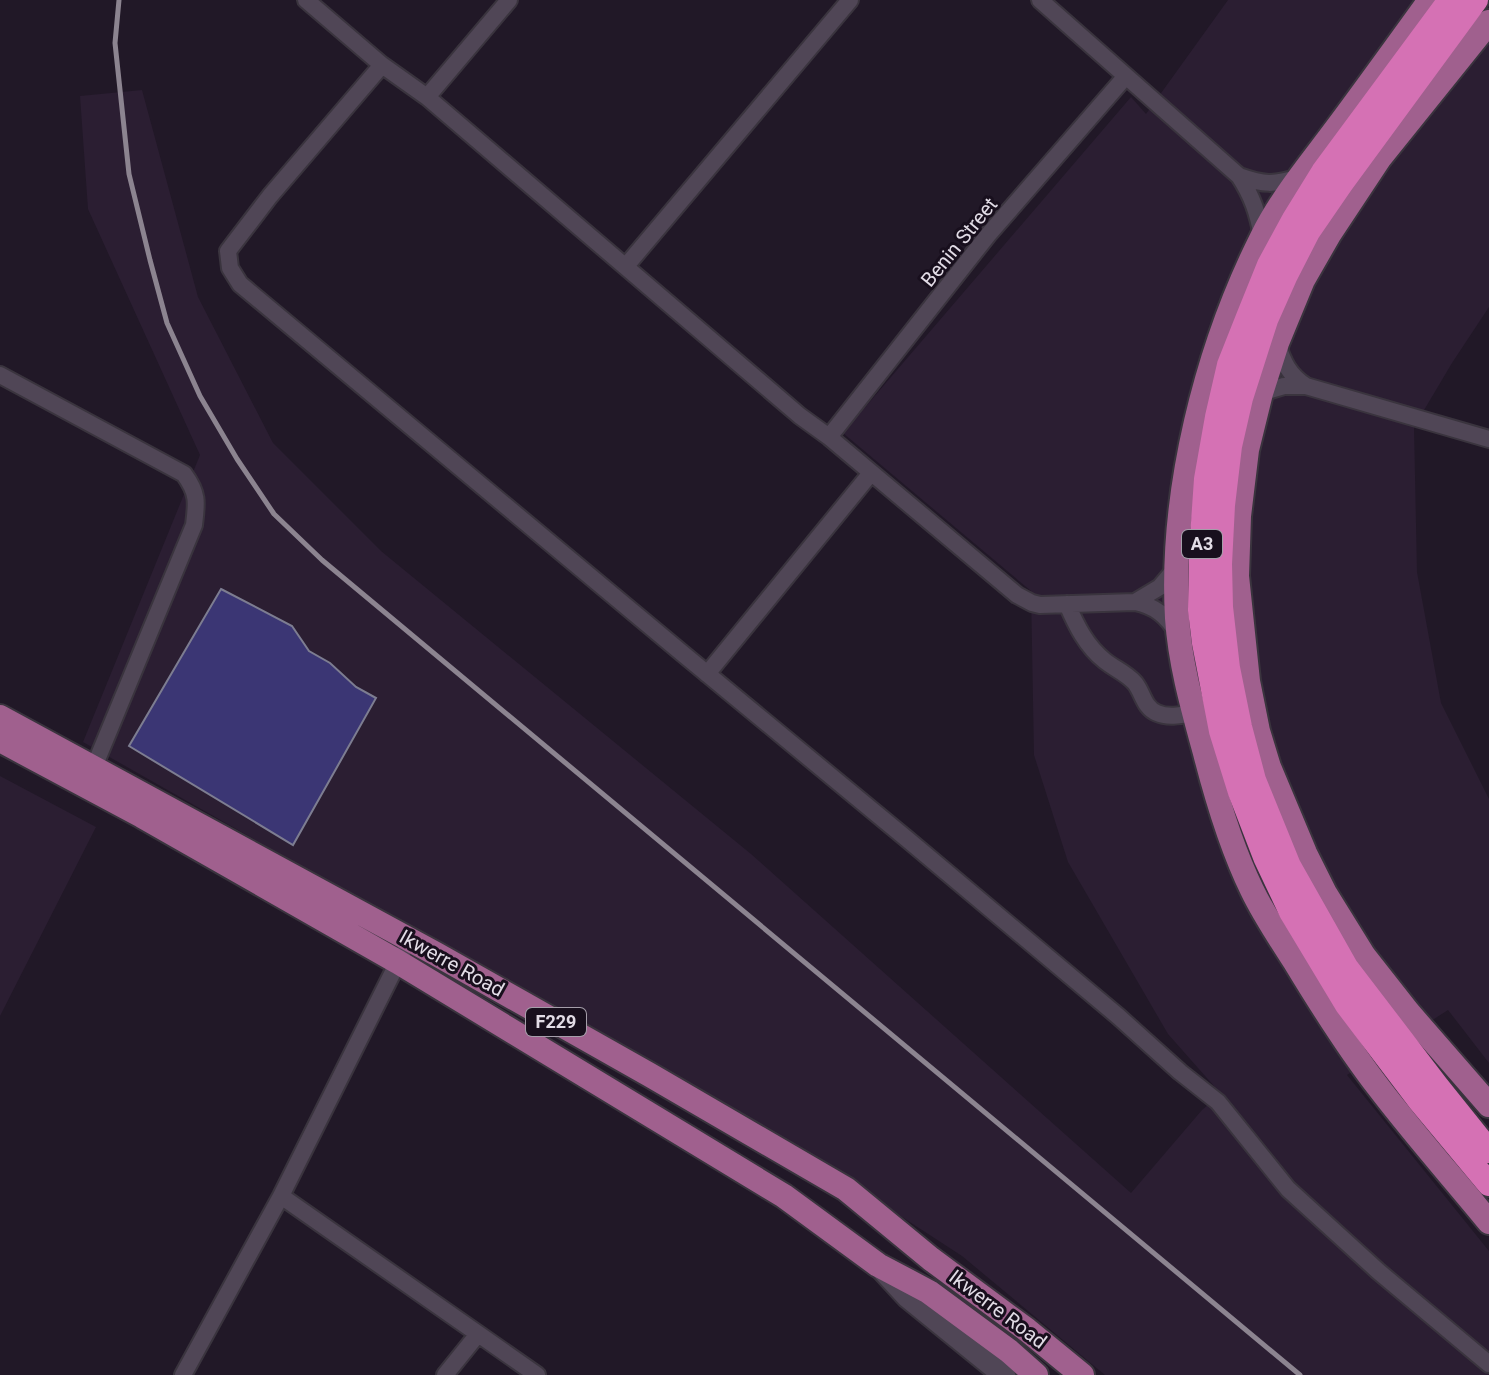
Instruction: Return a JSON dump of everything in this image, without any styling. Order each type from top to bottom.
[{"type":"highway","name":"A3","points":[[1343,159],[1450,0]]},
{"type":"highway","name":"A3","points":[[1476,0],[1294,219],[1269,265],[1229,365],[1217,417],[1206,479],[1200,610],[1221,731],[1265,857],[1291,912],[1347,1005],[1428,1093],[1489,1151]]},
{"type":"highway","name":"A3","points":[[1428,1093],[1489,1184]]},
{"type":"main road","points":[[1430,0],[1343,159],[1330,233],[1303,280],[1277,343],[1247,450],[1239,516],[1237,576],[1248,681],[1262,743],[1305,853],[1325,893],[1364,956],[1489,1105]]},
{"type":"main road","points":[[1489,22],[1343,159],[1276,212],[1237,292],[1205,387],[1186,478],[1176,568],[1179,637],[1194,713],[1232,842],[1253,892],[1327,1014],[1379,1089],[1489,1222]]},
{"type":"main road","name":"Ikwerre Road","points":[[0,717],[411,940],[846,1189],[1082,1375]]},
{"type":"main road","name":"Ikwerre Road","points":[[0,740],[142,816],[398,962],[784,1196],[878,1265],[929,1292],[1006,1363]]},
{"type":"main road","points":[[1006,1363],[1027,1330]]},
{"type":"main road","name":"F229","points":[[1006,1363],[1036,1375]]},
{"type":"street","points":[[306,0],[382,65],[427,97],[800,416],[1017,595],[1040,605],[1146,604],[1170,621],[1179,637]]},
{"type":"street","points":[[427,97],[509,0]]},
{"type":"street","points":[[626,266],[850,0]]},
{"type":"street","points":[[1047,2],[1239,176],[1258,212],[1262,237]]},
{"type":"street","points":[[382,65],[270,196],[228,251],[230,268],[240,284],[1218,1102],[1288,1189],[1378,1271],[1489,1364]]},
{"type":"street","name":"Benin Street","points":[[829,437],[988,235],[1126,76]]},
{"type":"street","points":[[1239,176],[1260,184],[1277,184],[1343,159]]},
{"type":"street","points":[[1277,343],[1288,370],[1306,386]]},
{"type":"street","points":[[0,375],[184,474],[197,503],[194,525],[94,767]]},
{"type":"street","points":[[1261,393],[1284,386],[1306,386],[1489,439]]},
{"type":"street","points":[[707,674],[871,473]]},
{"type":"street","points":[[1135,602],[1160,587],[1176,568]]},
{"type":"street","points":[[1067,604],[1079,633],[1103,660],[1125,673],[1138,686],[1151,711],[1171,716],[1194,713]]},
{"type":"street","points":[[183,1375],[281,1196],[411,940]]},
{"type":"street","points":[[281,1196],[537,1375]]},
{"type":"street","points":[[445,1375],[478,1334]]},
{"type":"shaded area","points":[[1228,0],[1489,0],[1489,307],[1414,427],[1417,572],[1441,703],[1489,799],[1489,1063],[1448,1010],[1347,1075],[1489,1251],[1489,1375],[1105,1375],[962,1256],[790,1144],[83,742],[200,455],[88,209],[80,96],[142,90],[198,297],[273,443],[381,551],[751,854],[1131,1193],[1202,1110],[1221,1094],[1168,1034],[1068,862],[1034,755],[1031,591],[843,433],[1131,97],[1146,114]]},
{"type":"shaded area","points":[[0,776],[96,827],[0,1016]]},
{"type":"building","points":[[221,589],[292,626],[309,651],[330,663],[356,687],[376,698],[293,845],[129,746]]},
{"type":"railway","points":[[119,0],[115,43],[129,174],[167,323],[200,396],[274,514],[322,560],[1300,1375]]}]
